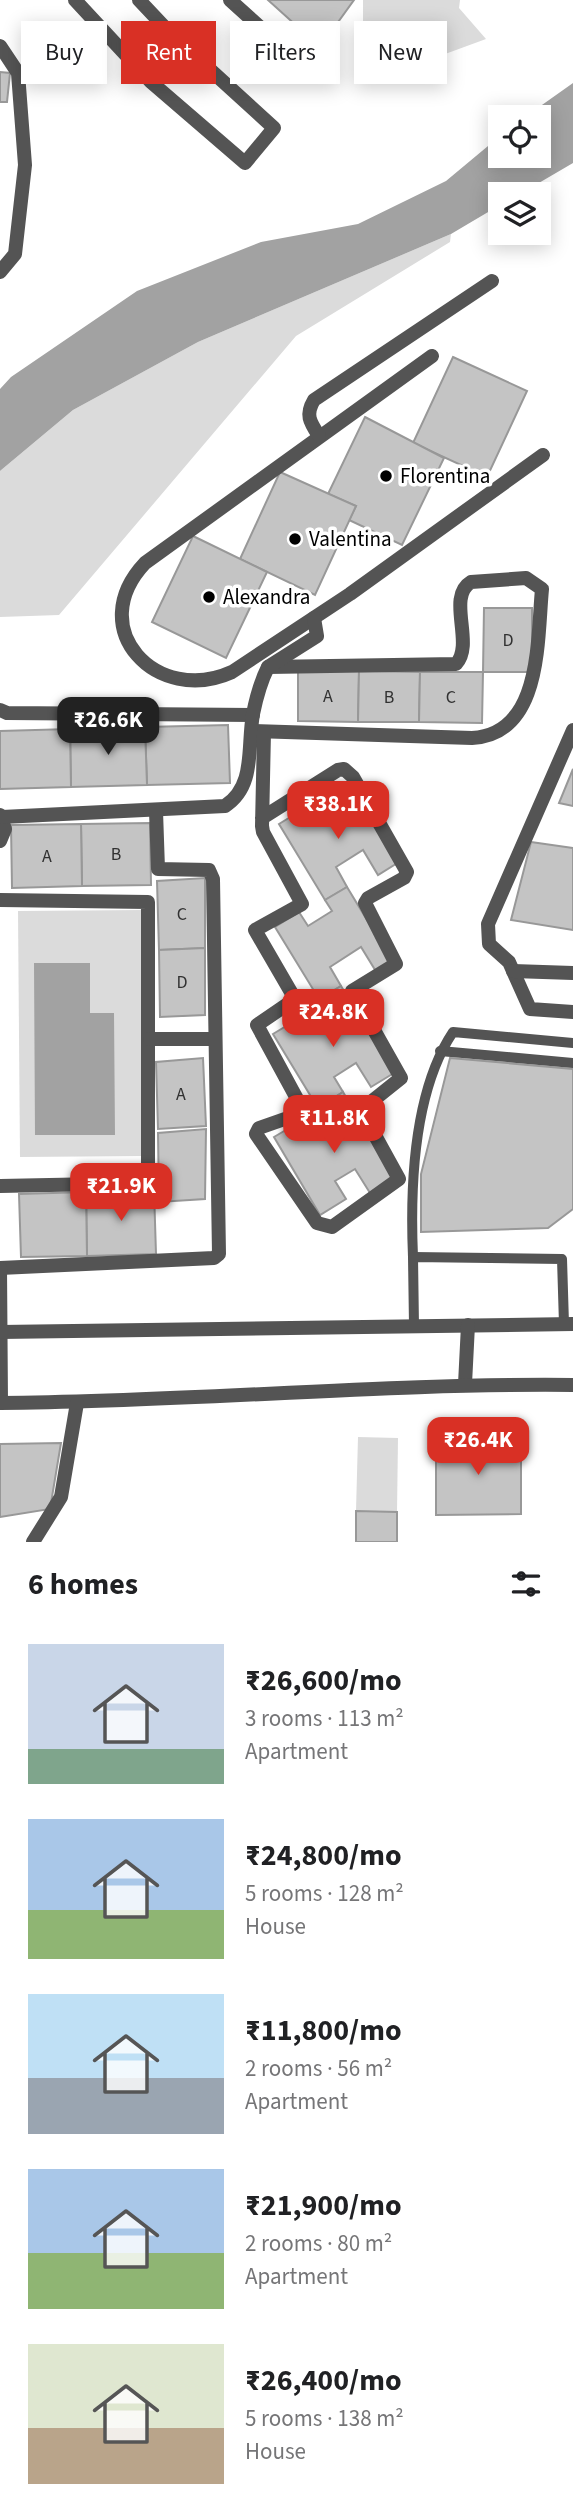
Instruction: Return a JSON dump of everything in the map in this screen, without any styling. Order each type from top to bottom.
[{"type":"street","points":[[75,0],[151,82],[244,163],[274,128],[172,35],[139,0]]},
{"type":"street","points":[[230,0],[253,21]]},
{"type":"street","points":[[0,46],[18,73],[25,165],[15,254],[0,272]]},
{"type":"street","points":[[319,436],[308,420],[314,400],[492,281]]},
{"type":"street","points":[[432,356],[145,563],[130,582],[121,619],[129,645],[142,663],[173,677],[199,680],[232,672],[314,618],[543,455]]},
{"type":"street","points":[[258,732],[472,738],[490,737],[500,733],[509,724],[533,683],[542,589],[526,578],[471,582],[466,585],[462,596],[462,653],[456,664],[268,667]]},
{"type":"street","points":[[262,818],[338,770],[344,769],[351,773],[407,872],[404,878],[368,898],[365,903],[396,964],[352,991],[400,1076],[399,1083],[361,1110],[399,1179],[332,1227],[317,1223],[256,1134],[259,1128],[299,1114],[302,1108],[257,1025],[295,999],[256,930],[302,904],[262,832],[258,732],[253,715],[268,667],[317,636],[314,618]]},
{"type":"street","points":[[0,710],[7,713],[253,715]]},
{"type":"street","points":[[573,730],[488,924],[489,944],[509,962],[530,1009],[573,1012]]},
{"type":"street","points":[[0,841],[5,829],[1,816],[225,806],[241,793],[258,732]]},
{"type":"street","points":[[156,811],[158,869],[209,870],[213,875],[220,1250],[217,1257],[0,1268],[0,1403],[77,1403],[465,1384],[573,1385]]},
{"type":"street","points":[[0,901],[148,902],[150,1039],[148,1183],[0,1186]]},
{"type":"street","points":[[513,971],[573,973]]},
{"type":"street","points":[[150,1039],[214,1039]]},
{"type":"street","points":[[0,1332],[568,1324]]},
{"type":"street","points":[[465,1384],[468,1325]]},
{"type":"street","points":[[33,1542],[61,1497],[77,1403]]},
{"type":"lane","points":[[414,1326],[414,1178],[427,1085],[440,1051],[453,1032],[573,1043]]},
{"type":"lane","points":[[440,1051],[573,1063]]},
{"type":"lane","points":[[413,1257],[567,1257],[568,1324]]},
{"type":"shaded area","points":[[363,0],[460,0],[459,8],[486,39],[447,53],[447,21],[363,21]]},
{"type":"shaded area","points":[[573,83],[573,163],[541,182],[488,182],[488,212],[451,234],[198,342],[73,410],[0,471],[0,389],[11,377],[137,291],[261,242],[358,224],[446,181],[488,146],[488,168],[551,168],[551,105],[542,105]]},
{"type":"shaded area","points":[[451,234],[450,242],[296,336],[59,615],[0,617],[0,471],[73,410],[198,342]]},
{"type":"shaded area","points":[[143,910],[146,1156],[20,1157],[18,911]]},
{"type":"shaded area","points":[[34,963],[90,963],[90,1013],[114,1013],[115,1135],[35,1135]]},
{"type":"shaded area","points":[[358,1437],[398,1438],[397,1512],[356,1511]]},
{"type":"building","points":[[268,0],[354,0],[339,21],[291,21]]},
{"type":"building","points":[[0,72],[10,73],[7,102],[0,102]]},
{"type":"building","points":[[453,357],[527,391],[487,477],[413,443]]},
{"type":"building","name":"Florentina","points":[[365,417],[444,458],[402,545],[349,520],[356,506],[328,494]]},
{"type":"building","name":"Valentina","points":[[280,472],[356,506],[315,595],[240,559]]},
{"type":"building","name":"Alexandra","points":[[193,536],[267,572],[226,658],[152,622]]},
{"type":"building","points":[[484,608],[532,608],[532,672],[483,672]]},
{"type":"building","points":[[298,670],[359,671],[358,722],[298,721]]},
{"type":"building","points":[[359,671],[420,672],[419,722],[358,722]]},
{"type":"building","points":[[420,672],[483,672],[482,723],[419,722]]},
{"type":"building","points":[[228,725],[230,783],[147,785],[145,727]]},
{"type":"building","points":[[145,727],[147,785],[71,787],[70,729]]},
{"type":"building","points":[[70,729],[71,787],[0,789],[0,731]]},
{"type":"building","points":[[573,769],[573,806],[559,803]]},
{"type":"building","points":[[351,784],[399,862],[378,875],[363,850],[336,867],[347,887],[325,900],[279,824],[302,810],[310,824],[334,810],[327,799]]},
{"type":"building","points":[[150,823],[151,885],[82,886],[81,824]]},
{"type":"building","points":[[81,824],[82,886],[12,888],[11,825]]},
{"type":"building","points":[[531,842],[573,848],[573,930],[511,920]]},
{"type":"building","points":[[205,878],[205,948],[159,950],[157,881]]},
{"type":"building","points":[[347,887],[393,963],[377,973],[361,947],[330,967],[341,986],[319,999],[275,927],[299,912],[308,926],[332,911],[325,900]]},
{"type":"building","points":[[205,948],[205,1015],[160,1017],[159,950]]},
{"type":"building","points":[[341,986],[394,1073],[371,1087],[356,1063],[334,1077],[343,1092],[318,1108],[273,1034],[296,1020],[305,1033],[330,1018],[319,999]]},
{"type":"building","points":[[203,1058],[206,1126],[158,1129],[156,1062]]},
{"type":"building","points":[[450,1058],[573,1069],[573,1209],[548,1228],[421,1232],[421,1174]]},
{"type":"building","points":[[343,1092],[395,1178],[370,1193],[355,1169],[335,1181],[346,1199],[320,1215],[274,1137],[296,1124],[304,1137],[327,1123],[318,1108]]},
{"type":"building","points":[[206,1129],[205,1199],[159,1202],[158,1133]]},
{"type":"building","points":[[154,1190],[156,1254],[87,1256],[86,1192]]},
{"type":"building","points":[[86,1192],[87,1256],[21,1257],[19,1194]]},
{"type":"building","points":[[521,1439],[521,1514],[436,1515],[436,1440]]},
{"type":"building","points":[[61,1443],[50,1509],[0,1517],[0,1444]]},
{"type":"building","points":[[356,1511],[397,1512],[397,1542],[356,1542]]},
{"type":"place","name":"Florentina","points":[[386,476]]},
{"type":"place","name":"Valentina","points":[[295,539]]},
{"type":"place","name":"Alexandra","points":[[209,597]]}]
